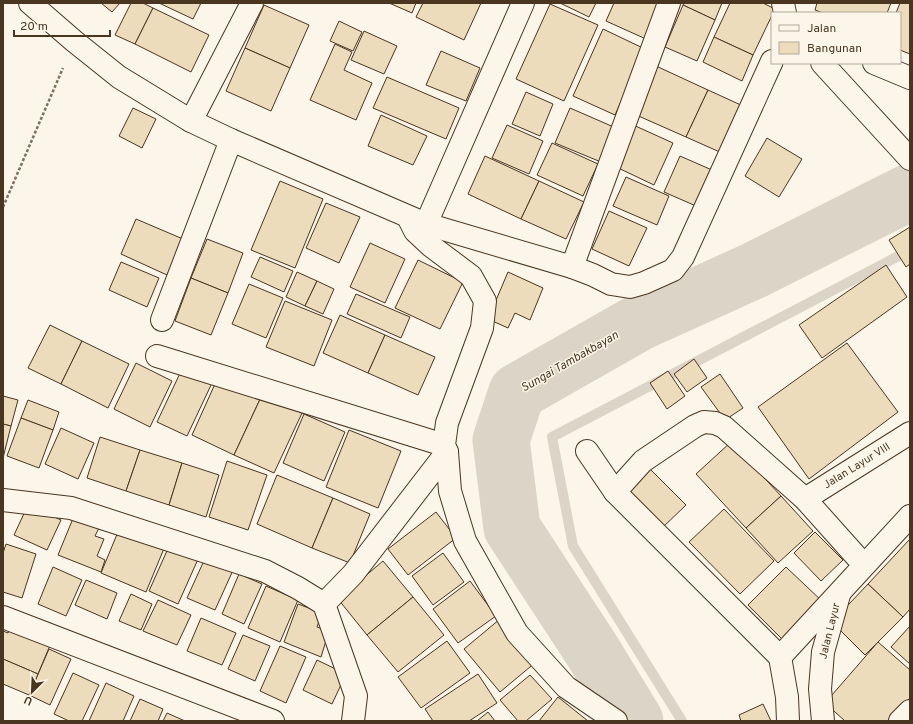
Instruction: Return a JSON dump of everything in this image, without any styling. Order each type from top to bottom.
[{"type":"street","points":[[30,3],[119,77],[191,121],[231,140],[417,221],[572,267],[611,284],[630,287],[644,283],[673,270],[683,257],[771,63]]},
{"type":"street","points":[[191,121],[252,3]]},
{"type":"street","points":[[523,3],[417,221],[415,231],[431,246],[471,276],[485,301],[482,328],[447,423],[445,448],[450,491],[465,542],[517,633],[566,687],[616,721]]},
{"type":"street","points":[[572,267],[669,3]]},
{"type":"street","points":[[823,64],[906,154]]},
{"type":"street","points":[[876,64],[910,78]]},
{"type":"street","points":[[162,320],[231,140]]},
{"type":"street","points":[[157,356],[445,448]]},
{"type":"street","points":[[615,492],[642,461],[695,426],[704,422],[715,423],[724,427],[805,499],[864,565]]},
{"type":"street","name":"Jalan Layur VIII","points":[[805,499],[910,433]]},
{"type":"street","points":[[324,604],[353,574],[445,448]]},
{"type":"street","points":[[587,451],[615,492],[780,657],[787,697],[788,721]]},
{"type":"street","points":[[3,500],[71,508],[265,571],[298,588],[324,604],[356,696],[353,721]]},
{"type":"street","points":[[780,657],[840,590],[910,516]]},
{"type":"street","name":"Jalan Layur","points":[[822,721],[820,689],[823,652],[840,590]]},
{"type":"street","points":[[3,617],[273,721]]},
{"type":"street","points":[[900,721],[910,711]]},
{"type":"path","points":[[3,208],[74,41]]},
{"type":"building","points":[[101,3],[120,3],[112,12]]},
{"type":"building","points":[[131,3],[143,3],[153,8],[135,44],[115,35]]},
{"type":"building","points":[[159,3],[201,3],[193,19]]},
{"type":"building","points":[[389,3],[416,3],[412,13]]},
{"type":"building","points":[[423,3],[481,3],[464,40],[416,17]]},
{"type":"building","points":[[560,3],[596,3],[589,17]]},
{"type":"building","points":[[614,3],[656,3],[661,6],[646,39],[606,21]]},
{"type":"building","points":[[684,3],[722,3],[715,20],[683,5]]},
{"type":"building","points":[[730,3],[763,3],[775,9],[774,12],[771,12],[771,17],[753,55],[714,37]]},
{"type":"building","points":[[817,3],[891,3],[887,12],[820,12],[815,10]]},
{"type":"building","points":[[900,3],[910,3],[910,54],[901,50],[901,12],[896,12]]},
{"type":"building","points":[[550,4],[598,25],[564,101],[516,79]]},
{"type":"building","points":[[264,5],[309,25],[290,68],[245,48]]},
{"type":"building","points":[[683,5],[715,20],[697,61],[665,47]]},
{"type":"building","points":[[153,8],[209,35],[191,72],[135,44]]},
{"type":"building","points":[[339,21],[362,32],[353,51],[330,41]]},
{"type":"building","points":[[603,29],[645,49],[615,115],[573,96]]},
{"type":"building","points":[[364,31],[397,46],[384,74],[351,60]]},
{"type":"building","points":[[714,37],[753,55],[742,81],[703,62]]},
{"type":"building","points":[[335,44],[352,52],[344,70],[372,83],[356,120],[310,100]]},
{"type":"building","points":[[245,48],[290,68],[271,111],[226,91]]},
{"type":"building","points":[[441,51],[480,68],[466,101],[426,85]]},
{"type":"building","points":[[656,66],[708,90],[686,137],[634,114]]},
{"type":"building","points":[[387,77],[459,108],[446,139],[373,108]]},
{"type":"building","points":[[708,90],[743,106],[722,153],[686,137]]},
{"type":"building","points":[[526,92],[553,104],[540,136],[512,124]]},
{"type":"building","points":[[133,108],[156,119],[142,148],[119,136]]},
{"type":"building","points":[[570,108],[616,128],[601,162],[555,143]]},
{"type":"building","points":[[381,115],[427,136],[413,165],[368,146]]},
{"type":"building","points":[[631,124],[673,143],[654,185],[612,165]]},
{"type":"building","points":[[507,125],[543,141],[529,174],[492,158]]},
{"type":"building","points":[[767,138],[802,159],[779,197],[745,176]]},
{"type":"building","points":[[552,143],[598,164],[583,196],[537,175]]},
{"type":"building","points":[[485,156],[539,181],[521,219],[468,194]]},
{"type":"building","points":[[680,156],[712,170],[696,206],[664,192]]},
{"type":"building","points":[[626,177],[669,196],[657,225],[613,206]]},
{"type":"building","points":[[280,181],[323,199],[295,268],[251,250]]},
{"type":"building","points":[[539,181],[584,202],[566,239],[521,219]]},
{"type":"building","points":[[326,203],[360,217],[339,263],[306,248]]},
{"type":"building","points":[[609,211],[647,228],[629,266],[592,249]]},
{"type":"building","points":[[136,219],[183,239],[167,275],[121,254]]},
{"type":"building","points":[[910,227],[910,264],[906,267],[889,240]]},
{"type":"building","points":[[207,239],[243,253],[228,293],[191,278]]},
{"type":"building","points":[[370,243],[405,259],[385,303],[350,287]]},
{"type":"building","points":[[260,257],[293,271],[284,292],[251,277]]},
{"type":"building","points":[[418,260],[463,282],[440,329],[395,308]]},
{"type":"building","points":[[121,262],[159,278],[147,307],[109,290]]},
{"type":"building","points":[[886,265],[907,297],[822,358],[799,325]]},
{"type":"building","points":[[297,272],[317,281],[305,306],[286,297]]},
{"type":"building","points":[[508,272],[543,288],[530,320],[515,313],[508,328],[488,319]]},
{"type":"building","points":[[191,278],[228,293],[211,335],[175,321]]},
{"type":"building","points":[[317,281],[334,289],[323,314],[305,306]]},
{"type":"building","points":[[249,284],[283,298],[266,338],[232,324]]},
{"type":"building","points":[[356,294],[410,317],[401,338],[347,314]]},
{"type":"building","points":[[285,301],[332,320],[314,366],[266,347]]},
{"type":"building","points":[[340,315],[385,335],[368,373],[323,353]]},
{"type":"building","points":[[50,325],[82,341],[61,384],[28,368]]},
{"type":"building","points":[[385,335],[435,357],[418,395],[368,373]]},
{"type":"building","points":[[82,341],[129,364],[108,408],[61,384]]},
{"type":"building","points":[[847,343],[898,412],[809,479],[758,407]]},
{"type":"building","points":[[694,359],[707,378],[687,392],[674,374]]},
{"type":"building","points":[[136,363],[172,381],[150,427],[114,409]]},
{"type":"building","points":[[182,369],[212,383],[187,436],[157,422]]},
{"type":"building","points":[[668,371],[685,396],[667,409],[650,383]]},
{"type":"building","points":[[720,374],[743,408],[725,420],[701,387]]},
{"type":"building","points":[[219,375],[262,395],[234,455],[192,435]]},
{"type":"building","points":[[262,395],[302,413],[274,473],[234,455]]},
{"type":"building","points":[[3,396],[18,400],[11,426],[3,424]]},
{"type":"building","points":[[28,400],[59,412],[53,430],[21,418]]},
{"type":"building","points":[[304,414],[345,432],[324,481],[283,463]]},
{"type":"building","points":[[21,418],[53,430],[39,468],[7,456]]},
{"type":"building","points":[[3,424],[11,426],[3,458]]},
{"type":"building","points":[[61,428],[94,443],[78,479],[45,464]]},
{"type":"building","points":[[349,430],[401,451],[378,508],[326,487]]},
{"type":"building","points":[[100,437],[140,450],[126,491],[87,478]]},
{"type":"building","points":[[731,442],[781,496],[746,528],[696,474]]},
{"type":"building","points":[[140,450],[182,463],[169,505],[126,491]]},
{"type":"building","points":[[227,461],[267,475],[248,530],[209,517]]},
{"type":"building","points":[[182,463],[219,475],[206,517],[169,505]]},
{"type":"building","points":[[649,468],[686,505],[661,529],[625,493]]},
{"type":"building","points":[[277,475],[333,498],[312,548],[257,524]]},
{"type":"building","points":[[781,496],[813,531],[778,563],[746,528]]},
{"type":"building","points":[[333,498],[370,514],[350,563],[312,548]]},
{"type":"building","points":[[28,505],[61,520],[47,550],[14,535]]},
{"type":"building","points":[[724,509],[774,561],[740,594],[689,542]]},
{"type":"building","points":[[436,512],[456,538],[408,575],[388,549]]},
{"type":"building","points":[[74,516],[100,526],[95,536],[104,539],[97,556],[105,560],[101,572],[58,555]]},
{"type":"building","points":[[120,527],[165,546],[146,592],[101,573]]},
{"type":"building","points":[[815,532],[843,560],[821,581],[794,553]]},
{"type":"building","points":[[910,539],[910,609],[903,617],[868,584]]},
{"type":"building","points":[[6,544],[36,554],[22,598],[3,592],[3,553]]},
{"type":"building","points":[[170,544],[199,557],[178,604],[149,591]]},
{"type":"building","points":[[443,553],[464,582],[433,605],[412,576]]},
{"type":"building","points":[[207,554],[235,566],[215,610],[187,598]]},
{"type":"building","points":[[383,561],[413,597],[367,635],[338,599]]},
{"type":"building","points":[[53,567],[82,580],[66,616],[38,604]]},
{"type":"building","points":[[786,567],[824,603],[785,642],[748,605]]},
{"type":"building","points":[[239,574],[262,584],[244,624],[222,614]]},
{"type":"building","points":[[86,580],[117,593],[107,619],[75,605]]},
{"type":"building","points":[[470,581],[496,616],[458,643],[433,609]]},
{"type":"building","points":[[868,584],[903,617],[865,655],[832,622]]},
{"type":"building","points":[[266,586],[298,600],[280,642],[248,628]]},
{"type":"building","points":[[131,594],[152,604],[141,630],[119,621]]},
{"type":"building","points":[[413,597],[444,635],[398,672],[367,635]]},
{"type":"building","points":[[158,600],[191,615],[177,645],[143,631]]},
{"type":"building","points":[[298,604],[322,613],[317,627],[329,631],[321,657],[284,642]]},
{"type":"building","points":[[201,618],[236,633],[222,665],[187,651]]},
{"type":"building","points":[[500,619],[536,662],[500,692],[464,649]]},
{"type":"building","points":[[11,625],[51,643],[38,674],[3,659],[3,631],[8,633]]},
{"type":"building","points":[[910,626],[910,664],[891,647]]},
{"type":"building","points":[[243,635],[270,646],[255,681],[228,669]]},
{"type":"building","points":[[447,641],[470,673],[421,708],[398,677]]},
{"type":"building","points":[[878,642],[910,670],[910,698],[890,721],[845,721],[825,703]]},
{"type":"building","points":[[280,646],[306,657],[286,703],[260,691]]},
{"type":"building","points":[[49,649],[71,659],[50,705],[29,695]]},
{"type":"building","points":[[3,659],[38,674],[29,695],[3,684]]},
{"type":"building","points":[[317,660],[346,674],[332,704],[303,690]]},
{"type":"building","points":[[73,673],[99,685],[82,721],[69,721],[54,714]]},
{"type":"building","points":[[478,674],[497,703],[469,721],[433,721],[425,709]]},
{"type":"building","points":[[530,675],[552,699],[526,721],[518,721],[500,700]]},
{"type":"building","points":[[106,683],[134,696],[123,721],[89,721]]},
{"type":"building","points":[[558,697],[588,721],[539,721]]},
{"type":"building","points":[[140,699],[163,709],[158,721],[130,721]]},
{"type":"building","points":[[763,704],[771,721],[741,721],[739,715]]},
{"type":"building","points":[[488,712],[495,721],[477,721]]},
{"type":"building","points":[[167,713],[185,721],[163,721]]},
{"type":"waterway","name":"Sungai Tambakbayan","points":[[635,721],[593,652],[512,528],[501,440],[517,392],[640,322],[753,271],[910,192]]},
{"type":"waterway","points":[[682,721],[573,546],[552,437],[910,250]]}]
